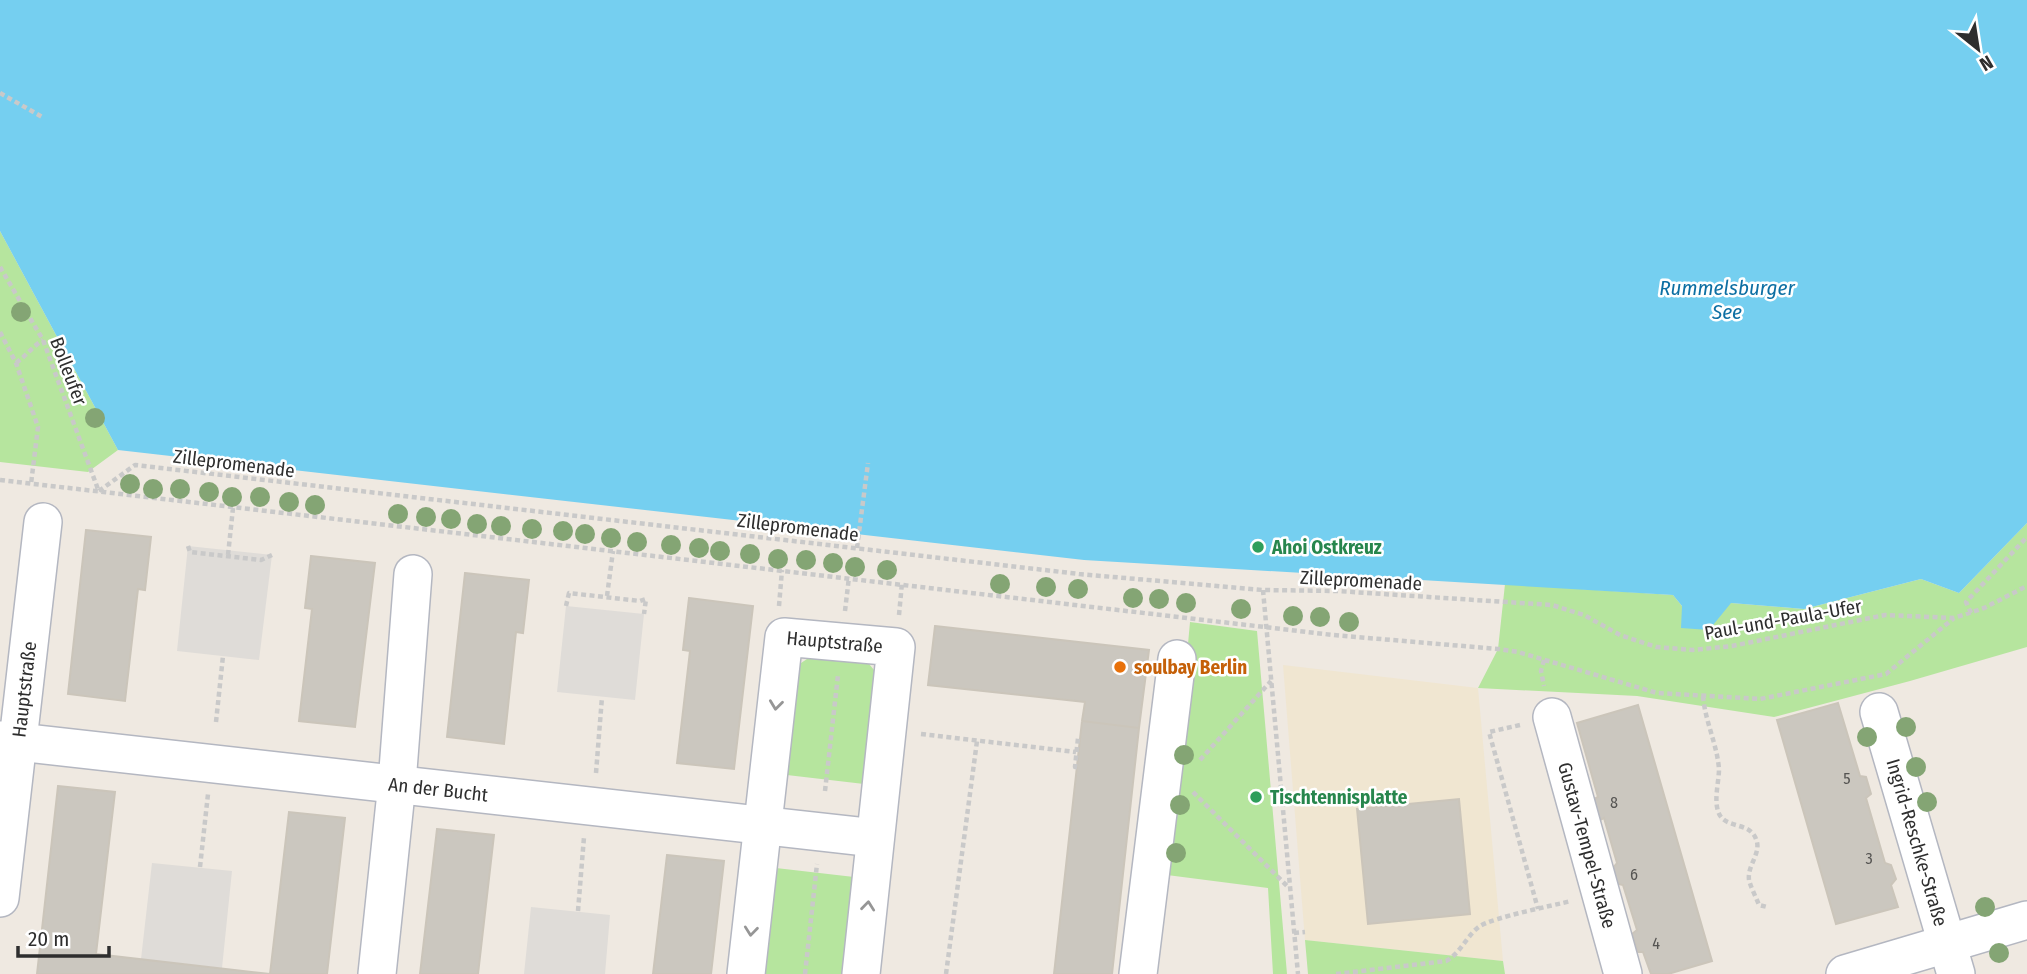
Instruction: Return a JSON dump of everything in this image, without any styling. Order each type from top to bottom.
[{"type":"street","name":"Hauptstraße","points":[[0,898],[9,741],[43,522]]},
{"type":"street","points":[[377,974],[397,783],[413,574]]},
{"type":"street","name":"Hauptstraße","points":[[746,974],[784,637],[895,647],[861,974]]},
{"type":"street","points":[[1138,974],[1177,659]]},
{"type":"street","name":"Ingrid-Reschke-Straße","points":[[1879,712],[1952,959]]},
{"type":"street","name":"Gustav-Tempel-Straße","points":[[1552,717],[1623,974]]},
{"type":"street","name":"An der Bucht","points":[[9,741],[875,838]]},
{"type":"street","points":[[1844,974],[1952,959],[2027,920]]},
{"type":"path","points":[[0,93],[44,118]]},
{"type":"path","name":"Bolleufer","points":[[0,267],[43,340],[99,492]]},
{"type":"path","points":[[0,332],[16,363],[38,427],[31,484]]},
{"type":"path","points":[[16,363],[43,340]]},
{"type":"path","points":[[857,548],[868,463]]},
{"type":"path","name":"Zillepromenade","points":[[99,492],[135,465],[1079,574],[1263,590],[1337,591],[1504,602]]},
{"type":"path","points":[[0,480],[1333,635],[1518,652],[1657,692],[1703,696],[1760,699],[1886,674],[1954,618]]},
{"type":"path","points":[[228,555],[233,507]]},
{"type":"path","points":[[1971,613],[1966,602],[2027,537]]},
{"type":"path","points":[[188,546],[190,552],[261,560],[272,555]]},
{"type":"path","points":[[607,597],[613,551]]},
{"type":"path","name":"Paul-und-Paula-Ufer","points":[[1504,602],[1552,605],[1584,615],[1620,635],[1656,647],[1693,650],[1732,646],[1885,615],[1954,618],[1971,613],[2027,586]]},
{"type":"path","points":[[1263,590],[1298,974]]},
{"type":"path","points":[[566,606],[569,593],[640,601],[646,599],[644,614]]},
{"type":"path","points":[[216,723],[223,656]]},
{"type":"path","points":[[825,790],[838,676]]},
{"type":"path","points":[[1199,760],[1272,679]]},
{"type":"path","points":[[1703,696],[1704,714],[1719,768],[1717,804],[1720,816],[1751,831],[1757,840],[1758,850],[1750,867],[1749,880],[1759,905],[1767,907]]},
{"type":"path","points":[[596,765],[602,697]]},
{"type":"path","points":[[887,731],[1076,752]]},
{"type":"path","points":[[1489,732],[1538,909]]},
{"type":"path","points":[[1077,767],[1076,752],[1080,738]]},
{"type":"path","points":[[946,974],[976,741]]},
{"type":"path","points":[[1191,790],[1289,888]]},
{"type":"path","points":[[200,867],[208,793]]},
{"type":"path","points":[[578,911],[584,836]]},
{"type":"path","points":[[805,974],[816,872]]},
{"type":"path","points":[[1336,974],[1446,961],[1456,956],[1467,938],[1482,925],[1600,893]]},
{"type":"path","points":[[1294,933],[1304,932]]},
{"type":"shaded area","points":[[188,546],[272,555],[259,660],[177,651]]},
{"type":"shaded area","points":[[566,606],[644,614],[635,700],[557,692]]},
{"type":"shaded area","points":[[1283,665],[1478,688],[1503,961],[1305,940]]},
{"type":"shaded area","points":[[152,863],[232,871],[222,968],[141,959]]},
{"type":"shaded area","points":[[531,907],[610,915],[605,974],[524,974]]},
{"type":"green space","points":[[0,231],[118,450],[88,472],[0,462]]},
{"type":"green space","points":[[2027,523],[2027,647],[1774,717],[1637,696],[1478,688],[1498,649],[1505,584],[1673,595],[1682,606],[1731,603],[1804,609],[1921,579],[1959,593]]},
{"type":"green space","points":[[1190,622],[1257,631],[1287,974],[1273,974],[1268,888],[1167,875]]},
{"type":"green space","points":[[816,653],[865,659],[874,670],[864,784],[787,775],[798,665]]},
{"type":"green space","points":[[776,868],[854,877],[843,974],[764,974]]},
{"type":"green space","points":[[1305,940],[1503,961],[1505,974],[1308,974]]},
{"type":"water","name":"Rummelsburger See","points":[[0,0],[2027,0],[2027,523],[1959,593],[1921,579],[1804,609],[1731,603],[1709,630],[1681,628],[1682,606],[1673,595],[1084,560],[118,450],[0,231]]},
{"type":"building","points":[[86,530],[151,537],[145,590],[138,589],[125,701],[68,694]]},
{"type":"building","points":[[311,556],[375,563],[355,727],[299,721],[312,609],[305,608]]},
{"type":"building","points":[[465,573],[529,580],[523,633],[516,632],[504,744],[447,737]]},
{"type":"building","points":[[689,598],[753,606],[734,769],[677,763],[690,651],[683,650]]},
{"type":"building","points":[[935,626],[1149,650],[1139,728],[1082,721],[1085,702],[928,685]]},
{"type":"building","points":[[1838,703],[1860,776],[1866,777],[1871,794],[1866,798],[1885,863],[1891,865],[1896,879],[1891,885],[1898,907],[1836,924],[1777,720]]},
{"type":"building","points":[[1638,705],[1712,961],[1668,974],[1651,974],[1643,952],[1638,952],[1632,934],[1637,930],[1623,885],[1618,884],[1613,868],[1617,863],[1604,818],[1600,820],[1598,816],[1594,799],[1598,797],[1577,723]]},
{"type":"building","points":[[1082,721],[1139,728],[1112,974],[1054,974]]},
{"type":"building","points":[[58,786],[115,792],[96,954],[270,974],[37,974]]},
{"type":"building","points":[[1459,799],[1470,914],[1368,924],[1357,809]]},
{"type":"building","points":[[289,812],[345,818],[327,974],[270,974]]},
{"type":"building","points":[[437,829],[494,835],[478,974],[420,974]]},
{"type":"building","points":[[667,855],[724,861],[711,974],[653,974]]},
{"type":"place","name":"Ahoi Ostkreuz","points":[[1258,547]]},
{"type":"place","name":"soulbay Berlin","points":[[1120,667]]},
{"type":"place","name":"Tischtennisplatte","points":[[1256,797]]}]
